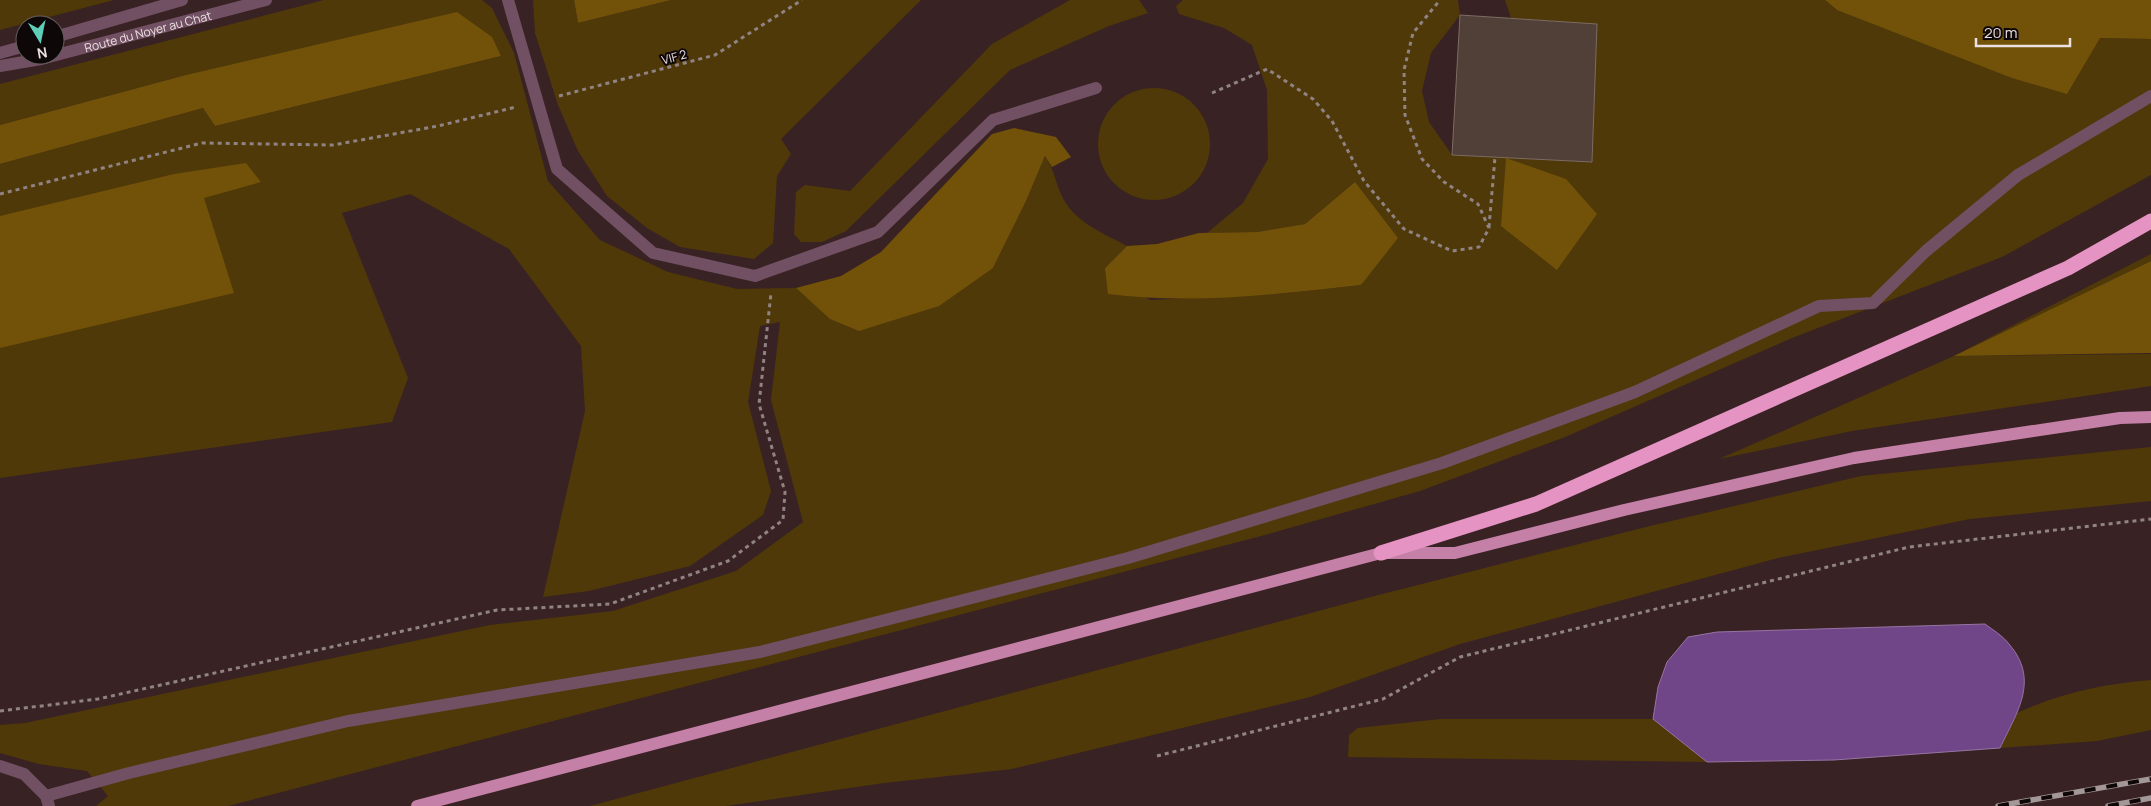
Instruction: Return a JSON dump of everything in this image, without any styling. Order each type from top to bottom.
[{"type":"highway","points":[[1381,553],[1536,504],[2068,268],[2151,221]]},
{"type":"main road","points":[[417,806],[1381,553],[1455,553],[1624,510],[1854,458],[2120,418],[2151,417]]},
{"type":"street","name":"Route du Noyer au Chat","points":[[65,34],[182,0]]},
{"type":"street","name":"Route du Noyer au Chat","points":[[0,66],[41,59],[266,0]]},
{"type":"street","points":[[508,0],[557,169],[653,253],[755,276],[878,232],[993,120],[1096,88]]},
{"type":"street","points":[[0,53],[15,49]]},
{"type":"street","points":[[0,766],[24,774],[48,801],[129,773],[348,721],[760,652],[1128,558],[1442,463],[1635,392],[1819,306],[1873,303],[1926,251],[2018,175],[2151,96]]},
{"type":"path","name":"VIF 2","points":[[0,194],[202,143],[334,145],[438,126],[538,102],[715,54],[802,0]]},
{"type":"path","points":[[1440,0],[1412,33],[1404,70],[1405,115],[1422,159],[1444,182],[1478,204],[1489,228]]},
{"type":"path","points":[[1212,93],[1267,70],[1313,99],[1332,121],[1364,182],[1404,229],[1452,251],[1479,247],[1489,228],[1495,157]]},
{"type":"path","points":[[0,711],[98,698],[497,610],[610,604],[728,561],[784,520],[785,492],[759,404],[774,269]]},
{"type":"path","points":[[1156,756],[1383,699],[1460,658],[1899,549],[2151,519]]},
{"type":"shaded area","points":[[0,0],[2151,0],[2151,806],[0,806]]},
{"type":"shaded area","points":[[0,0],[114,0],[57,15],[15,15],[15,26],[0,30]]},
{"type":"shaded area","points":[[324,0],[482,0],[492,8],[514,53],[548,181],[600,240],[668,272],[737,289],[796,288],[830,318],[993,268],[1026,201],[1045,156],[1062,196],[1071,210],[1093,228],[1127,246],[1105,268],[1150,300],[1276,294],[1362,285],[1355,182],[1305,224],[1257,232],[1207,233],[1243,203],[1268,159],[1267,90],[1252,45],[1224,28],[1179,14],[1176,6],[1183,0],[1458,0],[1460,15],[1431,53],[1422,91],[1429,122],[1452,155],[1592,162],[1597,24],[1511,18],[1505,0],[1825,0],[1837,10],[2100,38],[2151,39],[2151,175],[2002,257],[1792,338],[1565,437],[1420,491],[1261,536],[228,806],[96,806],[108,796],[87,771],[39,764],[0,753],[0,725],[25,723],[490,625],[613,611],[736,571],[803,522],[771,400],[780,322],[760,326],[748,402],[771,491],[763,515],[690,566],[589,591],[543,597],[585,411],[581,346],[509,249],[410,194],[342,213],[408,378],[392,422],[0,478],[0,164],[203,108],[215,126],[501,56],[182,76],[0,125],[0,84]]},
{"type":"shaded area","points":[[533,0],[574,0],[578,23],[671,0],[921,0],[781,139],[791,154],[777,176],[773,243],[754,259],[680,247],[647,228],[607,196],[578,151],[558,105],[535,33]]},
{"type":"shaded area","points":[[574,0],[671,0],[578,23]]},
{"type":"shaded area","points":[[1070,0],[1139,0],[1148,13],[1109,26],[1010,70],[846,231],[822,242],[801,242],[794,234],[796,192],[805,185],[850,191],[992,44]]},
{"type":"shaded area","points":[[1825,0],[2151,0],[2151,39],[2100,38],[2067,94],[2012,78],[1837,10]]},
{"type":"shaded area","points":[[457,12],[492,37],[501,56],[215,126],[203,108],[0,164],[0,125],[182,76]]},
{"type":"shaded area","points":[[1154,88],[1176,92],[1194,104],[1206,122],[1210,144],[1206,166],[1194,184],[1176,196],[1154,200],[1132,196],[1114,184],[1102,166],[1098,144],[1102,122],[1114,104],[1132,92]]},
{"type":"shaded area","points":[[1014,128],[1056,137],[1071,157],[1052,167],[1045,156],[1026,201],[993,268],[939,306],[859,331],[830,319],[796,288],[841,276],[881,252],[992,134]]},
{"type":"shaded area","points":[[1506,158],[1566,179],[1597,214],[1557,270],[1501,226]]},
{"type":"shaded area","points":[[246,163],[261,182],[204,198],[234,293],[0,348],[0,216],[174,174]]},
{"type":"shaded area","points":[[1355,182],[1398,238],[1361,285],[1235,297],[1171,298],[1108,294],[1105,268],[1127,246],[1157,244],[1199,233],[1257,232],[1305,224]]},
{"type":"shaded area","points":[[2151,254],[2151,261],[1956,356],[2151,354],[2151,386],[1852,431],[1719,459],[1954,356]]},
{"type":"shaded area","points":[[2151,261],[2151,353],[1954,356]]},
{"type":"shaded area","points":[[2151,447],[2151,501],[1970,519],[1778,558],[1460,644],[1310,697],[1012,769],[884,783],[726,806],[590,806],[1367,598],[1646,527],[1861,476]]},
{"type":"shaded area","points":[[1985,624],[2009,644],[2018,657],[2023,670],[2022,696],[2013,722],[2000,748],[1834,760],[1707,762],[1653,719],[1658,687],[1667,662],[1688,637],[1717,632]]},
{"type":"shaded area","points":[[2151,680],[2151,730],[2097,741],[2000,748],[2017,713],[2082,690]]},
{"type":"shaded area","points":[[1440,719],[1653,719],[1707,762],[1348,757],[1349,735],[1358,728]]},
{"type":"building","points":[[1460,15],[1597,24],[1592,162],[1452,155]]},
{"type":"railway","points":[[1998,806],[2151,779]]},
{"type":"railway","points":[[2108,806],[2151,798]]}]
